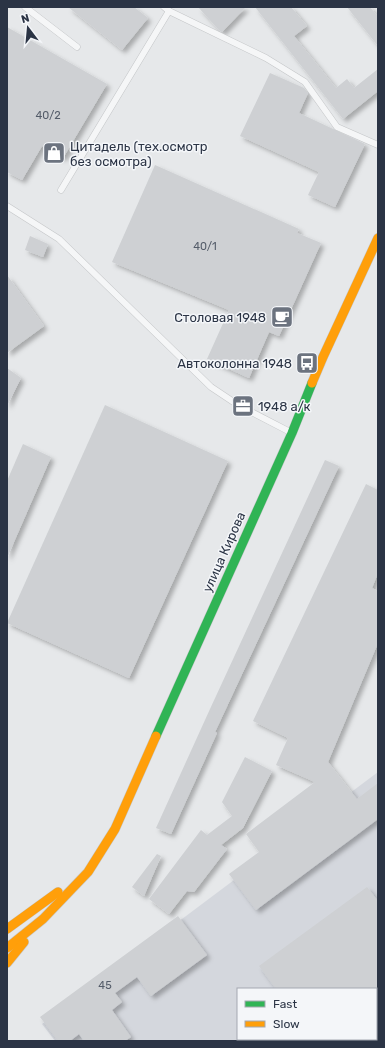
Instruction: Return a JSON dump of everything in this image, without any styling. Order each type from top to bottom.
[{"type":"street","name":"улица Кирова","points":[[7,948],[43,919],[88,872],[115,829],[292,433],[323,357],[378,238]]},
{"type":"street","name":"улица Кирова","points":[[7,929],[88,872]]},
{"type":"street","points":[[7,963],[43,919]]},
{"type":"lane","points":[[25,7],[77,47]]},
{"type":"lane","points":[[61,190],[166,9],[266,58],[305,82],[337,126],[378,145]]},
{"type":"lane","points":[[7,206],[59,240],[211,387],[238,405],[292,433]]},
{"type":"shaded area","points":[[378,772],[378,1041],[55,1041],[42,1024]]},
{"type":"building","points":[[68,7],[134,7],[148,18],[122,50]]},
{"type":"building","points":[[198,7],[246,7],[222,32]]},
{"type":"building","points":[[255,7],[291,7],[307,26],[294,36],[336,88],[347,79],[354,88],[378,69],[378,91],[343,119]]},
{"type":"building","points":[[347,7],[370,7],[378,17],[378,46]]},
{"type":"building","points":[[7,27],[107,84],[63,158],[42,146],[22,180],[7,172]]},
{"type":"building","points":[[270,73],[304,88],[308,93],[299,113],[365,144],[335,207],[308,195],[319,172],[240,136]]},
{"type":"building","points":[[155,165],[299,229],[297,233],[321,243],[279,336],[269,332],[249,378],[207,359],[229,310],[112,262]]},
{"type":"building","points":[[30,236],[48,244],[43,257],[25,250]]},
{"type":"building","points":[[7,275],[44,326],[7,353]]},
{"type":"building","points":[[7,368],[21,378],[7,406]]},
{"type":"building","points":[[105,405],[228,461],[129,678],[7,623]]},
{"type":"building","points":[[23,444],[51,457],[7,558],[7,481]]},
{"type":"building","points":[[325,460],[339,466],[215,732],[217,733],[171,834],[156,828],[210,709]]},
{"type":"building","points":[[366,484],[378,490],[378,573],[372,588],[378,591],[378,643],[328,762],[357,799],[378,783],[378,819],[256,910],[229,874],[259,852],[246,834],[315,782],[276,765],[288,738],[253,721]]},
{"type":"building","points":[[245,757],[272,771],[243,828],[221,845],[227,849],[194,892],[187,891],[169,914],[149,899],[201,830],[207,835],[232,816],[222,802]]},
{"type":"building","points":[[157,854],[161,856],[144,896],[132,887]]},
{"type":"building","points":[[367,887],[378,901],[378,989],[275,988],[259,966]]},
{"type":"building","points":[[178,916],[207,955],[151,996],[137,977],[115,993],[122,1002],[112,1010],[131,1037],[125,1041],[84,1041],[79,1034],[70,1041],[58,1041],[40,1017]]},
{"type":"traffic: fast","points":[[156,736],[292,433],[312,383]]},
{"type":"traffic: slow","points":[[312,383],[378,238]]},
{"type":"traffic: slow","points":[[7,948],[43,919],[88,872],[115,829],[156,736]]},
{"type":"traffic: slow","points":[[7,929],[58,892]]},
{"type":"traffic: slow","points":[[7,963],[24,942]]},
{"type":"place","name":"Цитадель (тех.осмотр без осмотра)","points":[[54,153]]},
{"type":"place","name":"Столовая 1948","points":[[282,317]]},
{"type":"place","name":"Автоколонна 1948","points":[[307,363]]},
{"type":"place","name":"1948 а/к","points":[[243,406]]}]
